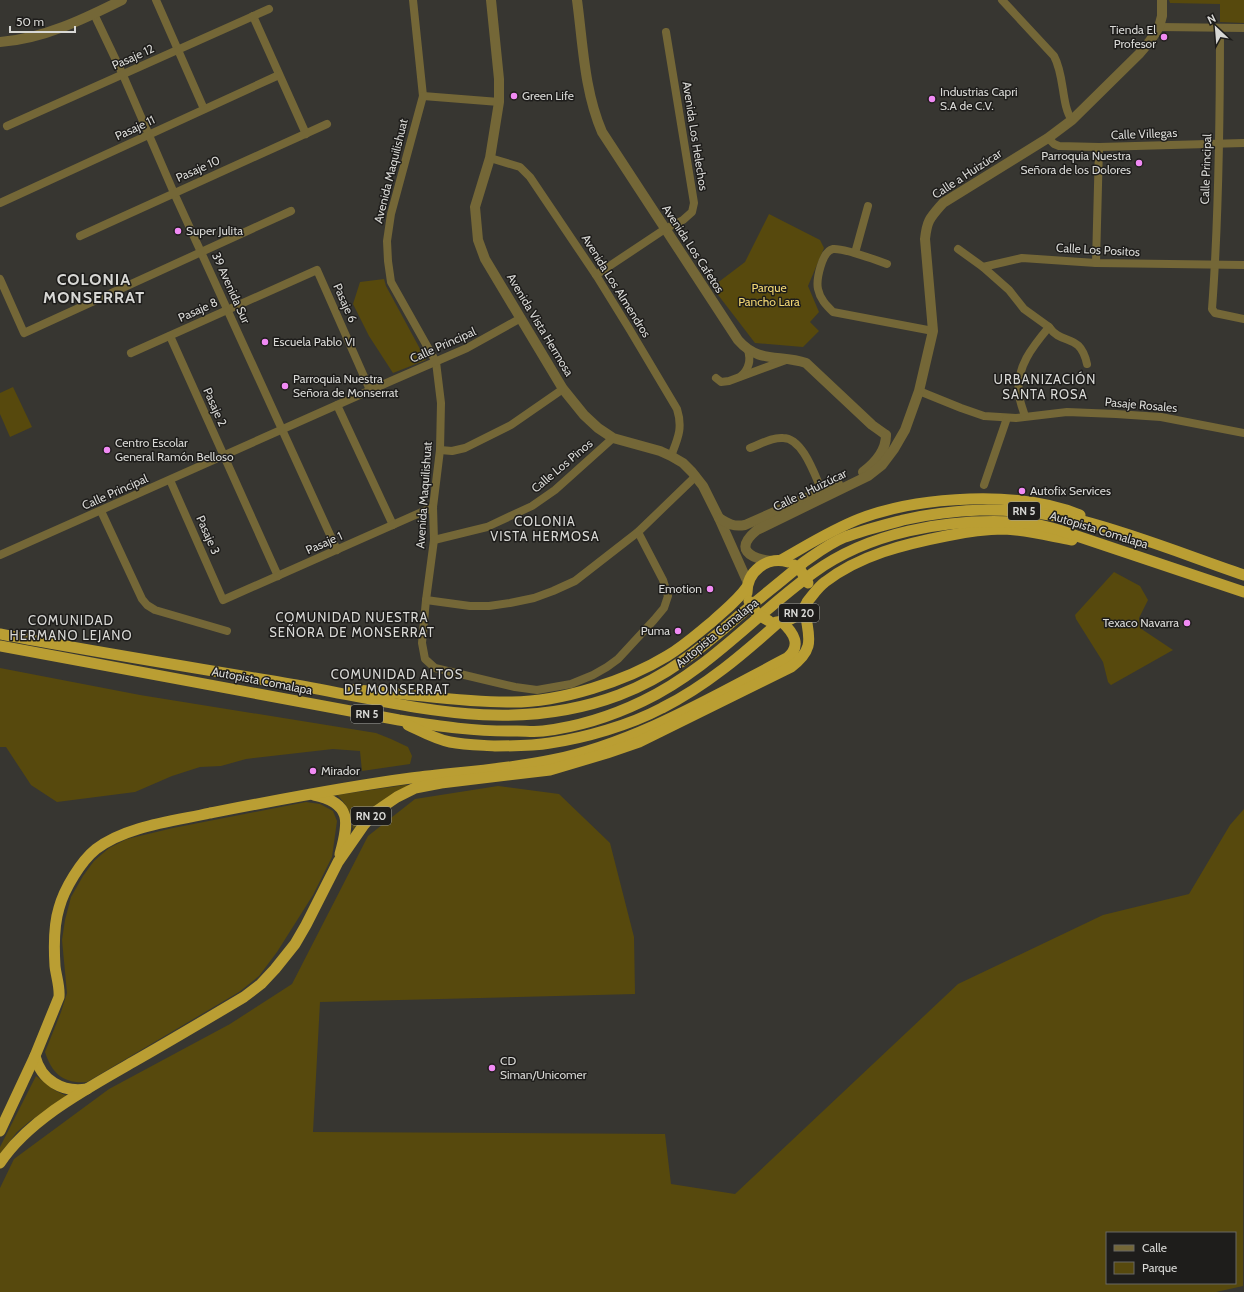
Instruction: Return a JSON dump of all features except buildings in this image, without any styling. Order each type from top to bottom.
[{"type":"highway","points":[[323,689],[379,691],[453,700],[492,702],[532,701],[562,696],[611,682],[642,669],[667,656],[687,642],[740,597],[748,585],[752,574],[759,567],[776,561],[860,519],[891,510],[933,502],[973,499],[1029,501],[1048,504],[1068,510],[1113,530]]},
{"type":"highway","name":"Autopista Comalapa","points":[[0,634],[323,689],[408,707],[478,715],[521,716],[573,709],[619,695],[647,682],[690,657],[809,559],[838,540],[878,526],[927,515],[978,509],[1031,512],[1082,520],[1244,575]]},
{"type":"highway","name":"Autopista Comalapa","points":[[0,646],[399,720],[461,730],[497,732],[541,731],[581,724],[617,712],[656,694],[699,668],[794,587],[823,566],[863,546],[930,527],[980,522],[1014,522],[1034,524],[1059,530],[1244,592]]},
{"type":"highway","points":[[806,604],[822,584],[853,564],[886,551],[916,542],[959,534],[982,530],[1003,529],[1117,549]]},
{"type":"highway","name":"RN 20","points":[[0,1163],[16,1142],[32,1127],[88,1089],[244,998],[261,984],[295,944],[338,862],[363,826],[375,812],[385,804],[410,790],[441,783],[550,770],[607,753],[639,742],[792,667],[803,656],[809,639],[806,604],[809,593],[808,583],[801,571],[794,565],[776,561]]},
{"type":"highway","name":"RN 20","points":[[0,1131],[35,1056],[59,996],[60,989],[55,965],[58,911],[73,879],[84,862],[95,850],[111,840],[137,830],[167,822],[307,794],[406,779],[552,760],[608,744],[669,719],[793,654],[795,645],[792,632],[777,621],[757,614],[749,602],[748,585]]},
{"type":"highway","name":"RN 20","points":[[777,621],[796,616],[806,604]]},
{"type":"highway","points":[[399,720],[436,738],[449,742],[470,745],[515,746],[550,743],[588,735],[637,719],[662,708],[685,695],[727,666],[777,621]]},
{"type":"highway","points":[[307,794],[332,800],[344,814],[346,834],[338,862]]},
{"type":"highway","points":[[35,1056],[36,1062],[44,1074],[54,1084],[74,1090],[88,1089]]},
{"type":"street","points":[[0,42],[34,36],[61,27],[94,14],[122,0]]},
{"type":"street","points":[[156,0],[204,109]]},
{"type":"street","name":"Avenida Maquilishuat","points":[[413,0],[423,96],[391,214],[387,241],[391,282],[436,362],[441,404],[440,450],[433,507],[434,540],[422,644],[425,659],[436,668],[526,689],[543,689],[572,684],[593,675],[615,662],[664,608],[668,596],[663,580],[638,532]]},
{"type":"street","name":"Avenida Vista Hermosa","points":[[491,0],[499,79],[499,102],[490,158],[475,207],[475,225],[478,240],[491,270],[563,389],[584,415],[598,428],[613,438],[671,456],[683,463],[696,476],[703,486],[719,518],[748,585]]},
{"type":"street","name":"Avenida Los Cafetos","points":[[577,0],[590,97],[595,117],[605,138],[738,340],[748,350],[761,356],[772,359],[796,360],[806,363],[886,439]]},
{"type":"street","points":[[1002,0],[1054,56],[1059,65],[1067,112],[1072,120]]},
{"type":"street","name":"Calle a Huizúcar","points":[[776,561],[756,558],[748,553],[746,549],[746,542],[758,530],[863,479],[875,471],[891,454],[905,430],[919,392],[933,331],[925,239],[926,226],[931,216],[943,204],[1048,138],[1072,120],[1139,54],[1150,41],[1159,27],[1162,16],[1162,0]]},
{"type":"street","name":"Pasaje 12","points":[[7,126],[269,9]]},
{"type":"street","name":"39 Avenida Sur","points":[[94,14],[150,134],[174,193],[337,550]]},
{"type":"street","points":[[253,16],[306,134]]},
{"type":"street","points":[[1159,27],[1244,28]]},
{"type":"street","name":"Calle Principal","points":[[1220,28],[1220,144],[1212,309],[1215,313],[1244,319]]},
{"type":"street","name":"Avenida Los Helechos","points":[[596,275],[665,229],[683,220],[692,212],[694,203],[666,32]]},
{"type":"street","name":"Pasaje 11","points":[[0,203],[279,75]]},
{"type":"street","points":[[423,96],[499,102]]},
{"type":"street","name":"Pasaje 10","points":[[80,236],[327,124]]},
{"type":"street","name":"Calle Villegas","points":[[1048,138],[1054,144],[1059,146],[1099,147],[1244,143]]},
{"type":"street","points":[[1096,263],[1099,147]]},
{"type":"street","name":"Avenida Los Almendros","points":[[490,158],[520,167],[526,172],[596,275],[634,336],[677,409],[680,420],[679,434],[671,456]]},
{"type":"street","points":[[855,253],[868,206]]},
{"type":"street","points":[[0,279],[24,333],[291,211]]},
{"type":"street","points":[[887,264],[855,253],[834,249],[828,251],[824,255],[817,281],[818,291],[824,304],[833,312],[933,331]]},
{"type":"street","points":[[958,249],[983,267],[1009,290],[1024,309],[1049,327],[1054,334],[1070,339],[1080,346],[1088,364]]},
{"type":"street","name":"Calle Los Positos","points":[[983,267],[1022,258],[1096,263],[1244,265]]},
{"type":"street","name":"Pasaje 8","points":[[131,353],[318,270]]},
{"type":"street","name":"Pasaje 6","points":[[318,270],[370,390]]},
{"type":"street","name":"Calle Principal","points":[[0,556],[370,390],[436,362],[477,343],[521,318]]},
{"type":"street","points":[[1025,416],[1019,396],[1018,378],[1023,363],[1034,344],[1049,327]]},
{"type":"street","name":"Pasaje 2","points":[[170,336],[278,576]]},
{"type":"street","points":[[740,378],[749,365],[748,350]]},
{"type":"street","points":[[716,378],[721,382],[724,382],[740,378],[786,359]]},
{"type":"street","points":[[440,450],[452,451],[465,448],[511,425],[563,389]]},
{"type":"street","name":"Pasaje Rosales","points":[[919,392],[984,416],[1007,418],[1067,412],[1161,417],[1244,433]]},
{"type":"street","points":[[337,405],[393,525]]},
{"type":"street","points":[[984,485],[1007,418]]},
{"type":"street","points":[[885,461],[888,455],[886,439],[905,430]]},
{"type":"street","name":"Calle Los Pinos","points":[[434,540],[487,527],[532,506],[555,490],[613,438]]},
{"type":"street","points":[[750,448],[765,442],[789,438],[804,451],[822,491]]},
{"type":"street","name":"Calle a Huizúcar","points":[[719,518],[736,526],[745,525],[859,474],[868,468],[882,452],[886,439]]},
{"type":"street","points":[[426,600],[470,606],[489,606],[534,598],[554,591],[575,581],[638,532],[696,476]]},
{"type":"street","name":"Pasaje 3","points":[[170,480],[224,600]]},
{"type":"street","name":"Pasaje 1","points":[[224,600],[433,507]]},
{"type":"street","points":[[101,511],[142,599],[147,605],[155,610],[227,631]]},
{"type":"green space","points":[[1169,0],[1244,0],[1244,23],[1220,22],[1220,4],[1170,3]]},
{"type":"green space","name":"Parque Pancho Lara","points":[[769,214],[820,240],[824,248],[808,286],[819,312],[810,322],[819,331],[803,347],[755,343],[712,287],[745,262]]},
{"type":"green space","points":[[384,279],[386,286],[426,360],[393,373],[369,336],[353,304],[360,282]]},
{"type":"green space","points":[[13,387],[32,427],[10,437],[0,414],[0,393]]},
{"type":"green space","points":[[1114,572],[1140,586],[1148,600],[1139,618],[1140,628],[1173,650],[1111,685],[1108,682],[1103,662],[1075,615]]},
{"type":"green space","points":[[0,668],[140,695],[376,733],[408,747],[412,756],[410,764],[362,771],[360,751],[333,749],[246,759],[221,766],[200,767],[172,776],[135,792],[57,802],[31,785],[6,747],[0,747]]},
{"type":"green space","points":[[410,785],[377,804],[353,829],[348,810],[344,802],[337,795]]},
{"type":"green space","points":[[498,786],[559,794],[610,843],[634,937],[635,994],[320,1002],[313,1132],[665,1134],[671,1184],[735,1194],[958,984],[1103,915],[1189,894],[1230,825],[1244,809],[1243,1286],[1216,1292],[0,1292],[0,1188],[14,1159],[109,1089],[230,1024],[292,984],[368,836],[415,799]]},
{"type":"green space","points":[[306,802],[320,804],[333,811],[337,821],[332,857],[313,895],[277,952],[259,976],[239,992],[87,1082],[65,1079],[55,1072],[45,1052],[67,993],[62,940],[65,920],[71,897],[94,861],[109,848],[127,839],[173,828]]},
{"type":"green space","points":[[36,1076],[56,1091],[67,1096],[30,1121],[17,1132],[0,1154],[0,1147]]},
{"type":"place","name":"Tienda El Profesor","points":[[1164,37]]},
{"type":"place","name":"Green Life","points":[[514,96]]},
{"type":"place","name":"Industrias Capri S.A de C.V.","points":[[932,99]]},
{"type":"place","name":"Parroquia Nuestra Señora de los Dolores","points":[[1139,163]]},
{"type":"place","name":"Super Julita","points":[[178,231]]},
{"type":"place","name":"Escuela Pablo VI","points":[[265,342]]},
{"type":"place","name":"Parroquia Nuestra Señora de Monserrat","points":[[285,386]]},
{"type":"place","name":"Centro Escolar General Ramón Belloso","points":[[107,450]]},
{"type":"place","name":"Autofix Services","points":[[1022,491]]},
{"type":"place","name":"Emotion","points":[[710,589]]},
{"type":"place","name":"Texaco Navarra","points":[[1187,623]]},
{"type":"place","name":"Puma","points":[[678,631]]},
{"type":"place","name":"Mirador","points":[[313,771]]},
{"type":"place","name":"CD Siman/Unicomer","points":[[492,1068]]},
{"type":"district","name":"COLONIA MONSERRAT","points":[[94,288]]},
{"type":"district","name":"URBANIZACIÓN SANTA ROSA","points":[[1045,386]]},
{"type":"district","name":"COLONIA VISTA HERMOSA","points":[[545,528]]},
{"type":"district","name":"COMUNIDAD NUESTRA SEÑORA DE MONSERRAT","points":[[352,624]]},
{"type":"district","name":"COMUNIDAD HERMANO LEJANO","points":[[71,628]]},
{"type":"district","name":"COMUNIDAD ALTOS DE MONSERRAT","points":[[397,682]]}]
